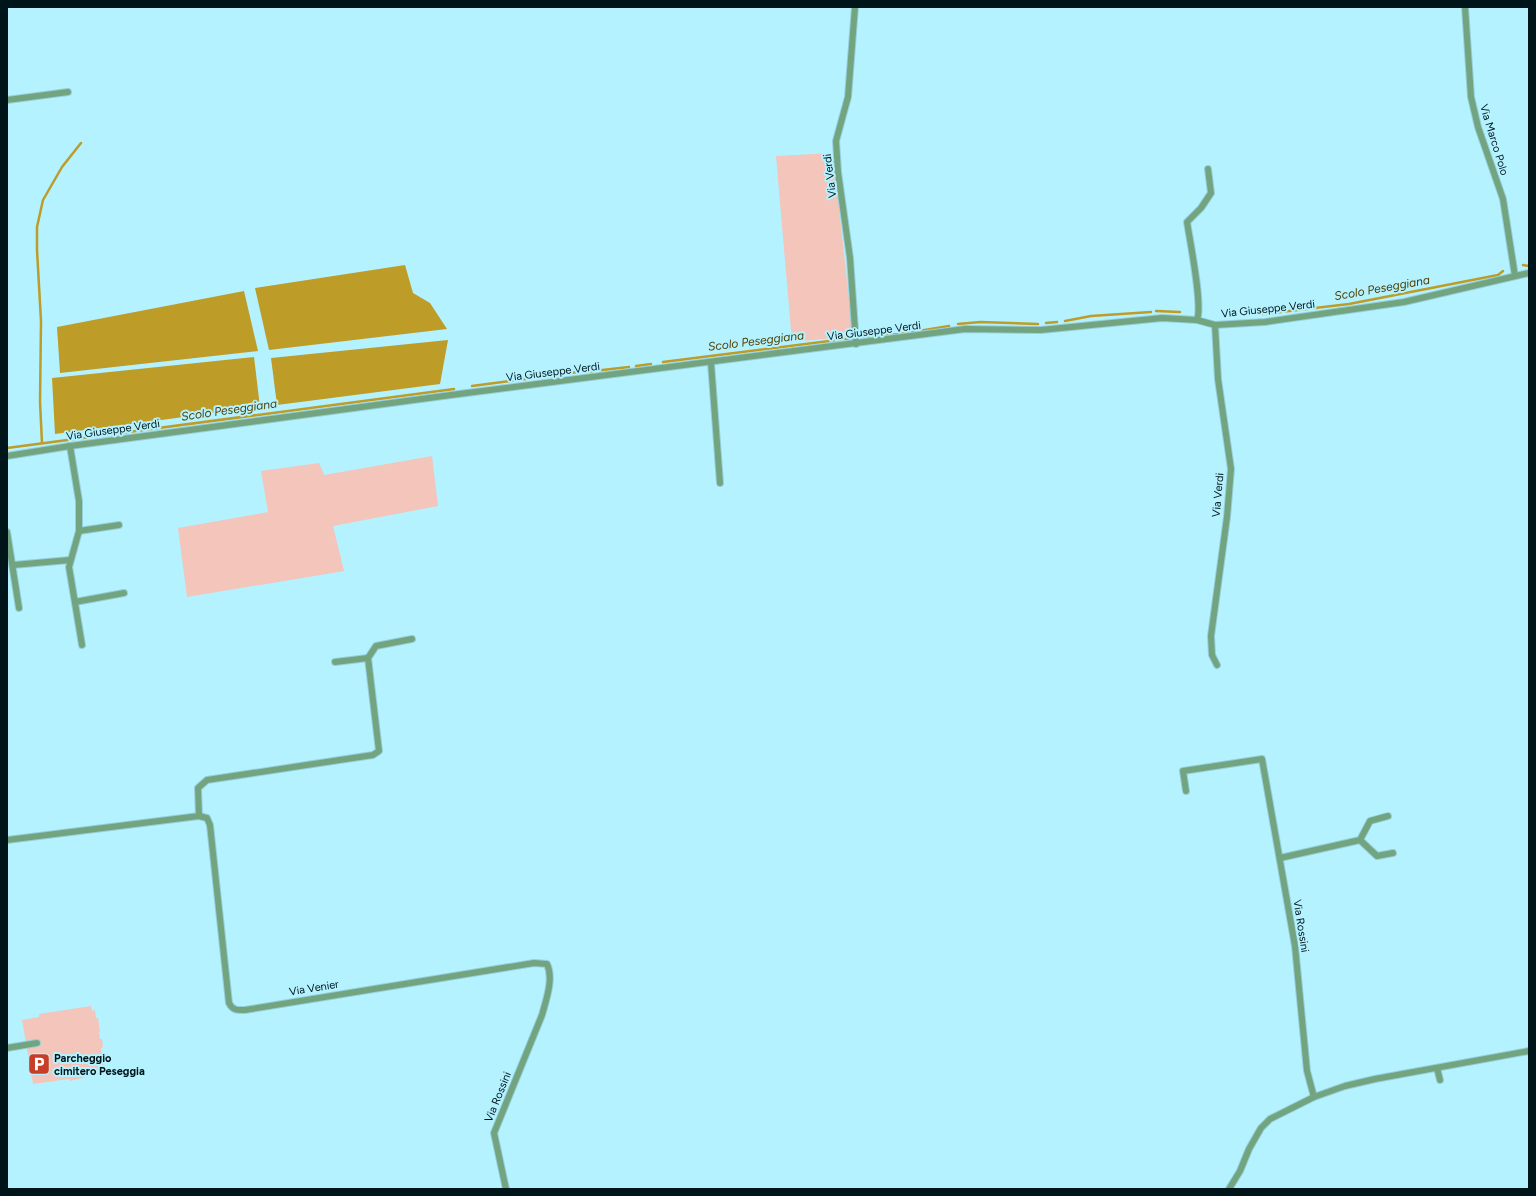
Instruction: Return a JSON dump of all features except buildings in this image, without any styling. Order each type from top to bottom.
[{"type":"street","name":"Via Verdi","points":[[855,7],[848,98],[836,141],[838,172],[850,258],[856,344]]},
{"type":"street","name":"Via Marco Polo","points":[[1465,7],[1471,97],[1478,127],[1503,199],[1515,276]]},
{"type":"street","points":[[7,100],[68,92]]},
{"type":"street","points":[[1197,320],[1199,315],[1197,288],[1188,222],[1201,208],[1211,193],[1208,169]]},
{"type":"street","name":"Via Giuseppe Verdi","points":[[7,456],[70,446],[435,397],[711,363],[965,329],[1041,330],[1162,318],[1197,320],[1215,325],[1266,322],[1404,302],[1529,273]]},
{"type":"street","name":"Via Verdi","points":[[1215,325],[1218,379],[1231,469],[1227,517],[1211,636],[1212,655],[1217,665]]},
{"type":"street","points":[[711,363],[720,482]]},
{"type":"street","points":[[70,446],[79,501],[79,531],[69,567],[82,645]]},
{"type":"street","points":[[79,531],[118,525]]},
{"type":"street","points":[[7,532],[19,608]]},
{"type":"street","points":[[13,565],[70,560]]},
{"type":"street","points":[[75,602],[124,593]]},
{"type":"street","points":[[7,840],[199,816],[198,788],[208,780],[373,755],[379,750],[368,658],[376,646],[412,639]]},
{"type":"street","points":[[335,662],[368,658]]},
{"type":"street","name":"Via Rossini","points":[[1186,791],[1183,771],[1262,759],[1295,946],[1307,1071],[1314,1097]]},
{"type":"street","name":"Via Venier","points":[[199,816],[207,818],[210,825],[229,1003],[232,1008],[236,1010],[245,1010],[534,963],[547,964],[550,970],[548,995],[542,1015]]},
{"type":"street","points":[[1280,858],[1360,840],[1370,821],[1388,816]]},
{"type":"street","points":[[1360,840],[1377,856],[1393,853]]},
{"type":"street","name":"Via Rossini","points":[[506,1189],[494,1133],[542,1015]]},
{"type":"street","points":[[7,1048],[36,1043]]},
{"type":"street","points":[[1229,1189],[1240,1171],[1249,1149],[1261,1128],[1270,1119],[1314,1097],[1346,1086],[1529,1051]]},
{"type":"street","points":[[1437,1068],[1440,1080]]},
{"type":"shaded area","points":[[833,153],[853,336],[792,342],[776,156]]},
{"type":"shaded area","points":[[432,456],[438,506],[333,526],[344,571],[187,597],[178,528],[268,512],[261,471],[319,463],[324,475]]},
{"type":"shaded area","points":[[91,1006],[92,1011],[95,1010],[96,1018],[98,1018],[100,1039],[102,1039],[103,1047],[101,1048],[104,1067],[102,1068],[103,1073],[70,1081],[69,1079],[33,1084],[22,1020],[39,1017],[39,1014]]},
{"type":"water","points":[[405,265],[413,293],[430,303],[447,329],[269,350],[255,288]]},
{"type":"water","points":[[244,291],[258,351],[60,373],[57,327]]},
{"type":"water","points":[[448,340],[440,384],[277,405],[271,358]]},
{"type":"water","points":[[254,357],[260,407],[55,434],[52,378]]},
{"type":"waterway","points":[[42,443],[40,402],[41,321],[37,227],[43,200],[62,167],[81,143]]},
{"type":"waterway","name":"Scolo Peseggiana","points":[[1523,265],[1529,266]]},
{"type":"waterway","name":"Scolo Peseggiana","points":[[1263,314],[1349,304],[1498,275],[1503,271]]},
{"type":"waterway","name":"Scolo Peseggiana","points":[[1156,311],[1180,312]]},
{"type":"waterway","name":"Scolo Peseggiana","points":[[1065,321],[1091,316],[1151,312]]},
{"type":"waterway","name":"Scolo Peseggiana","points":[[958,324],[980,322],[1038,324]]},
{"type":"waterway","name":"Scolo Peseggiana","points":[[1046,323],[1057,322]]},
{"type":"waterway","name":"Scolo Peseggiana","points":[[861,337],[900,334],[949,326]]},
{"type":"waterway","name":"Scolo Peseggiana","points":[[663,362],[853,338]]},
{"type":"waterway","name":"Scolo Peseggiana","points":[[636,366],[651,364]]},
{"type":"waterway","name":"Scolo Peseggiana","points":[[585,372],[629,367]]},
{"type":"waterway","name":"Scolo Peseggiana","points":[[534,378],[578,372]]},
{"type":"waterway","name":"Scolo Peseggiana","points":[[472,386],[526,379]]},
{"type":"waterway","name":"Scolo Peseggiana","points":[[7,448],[454,389]]},
{"type":"place","name":"Parcheggio cimitero Peseggia","points":[[39,1064]]}]
